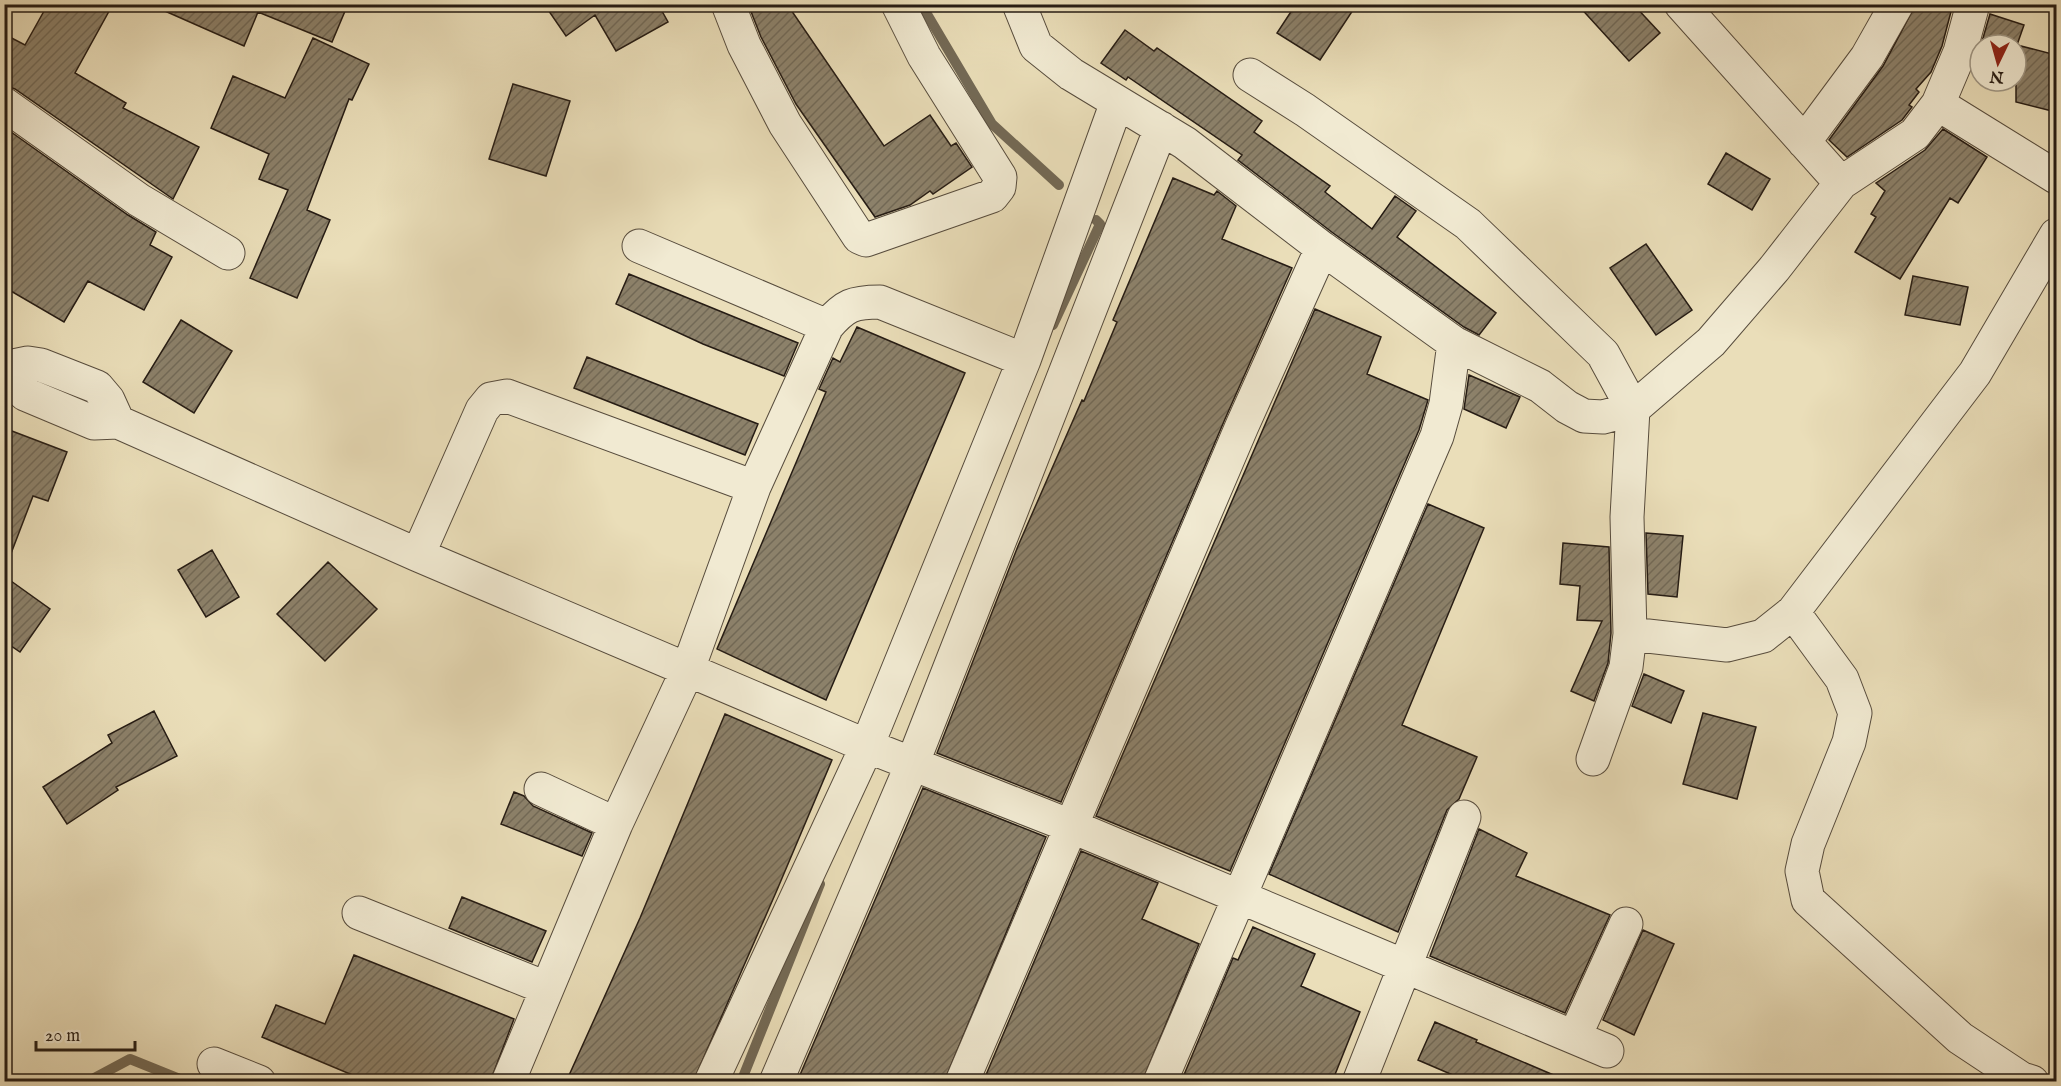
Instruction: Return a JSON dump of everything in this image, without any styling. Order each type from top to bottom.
[{"type":"street","points":[[728,4],[744,45],[785,124],[859,237],[866,240],[992,195],[999,187],[1000,177],[924,56],[898,4]]},
{"type":"street","points":[[1019,4],[1036,46],[1071,74],[1185,143],[1322,248],[1454,343],[1540,386],[1567,408],[1584,416],[1603,417],[1633,409],[1711,342],[1774,269],[1841,183],[1915,134],[1938,104],[1960,52],[1973,4]]},
{"type":"street","points":[[1681,4],[1841,183]]},
{"type":"street","points":[[1804,142],[1867,57],[1897,4]]},
{"type":"street","points":[[1250,75],[1305,110],[1468,224],[1603,354],[1633,409],[1627,517],[1630,634],[1626,667],[1593,759]]},
{"type":"street","points":[[776,1082],[1024,360],[1117,102]]},
{"type":"street","points":[[4,104],[139,200],[228,253]]},
{"type":"street","points":[[1938,104],[2056,177]]},
{"type":"street","points":[[711,1082],[890,754],[1161,128]]},
{"type":"street","points":[[1099,151],[1144,170]]},
{"type":"street","points":[[1630,634],[1728,645],[1763,636],[1793,612],[1975,373],[2010,318],[2056,235]]},
{"type":"street","points":[[639,246],[827,326]]},
{"type":"street","points":[[962,1082],[1238,437],[1322,248]]},
{"type":"street","points":[[508,1082],[616,824],[688,669],[754,487],[827,326],[839,313],[855,302],[880,302],[1024,360]]},
{"type":"street","points":[[1160,1082],[1238,898],[1334,682],[1437,436],[1446,404],[1454,343]]},
{"type":"street","points":[[4,370],[25,394],[94,423],[118,422],[418,555],[890,754],[1072,827],[1607,1051]]},
{"type":"street","points":[[418,555],[482,410],[491,399],[507,396],[754,487]]},
{"type":"street","points":[[1793,612],[1842,679],[1855,713],[1849,742],[1808,844],[1802,871],[1808,900],[1960,1038],[2022,1079],[2032,1082]]},
{"type":"street","points":[[541,789],[616,824]]},
{"type":"street","points":[[1359,1082],[1464,817]]},
{"type":"street","points":[[359,913],[546,988]]},
{"type":"street","points":[[1575,1036],[1626,924]]},
{"type":"street","points":[[214,1064],[259,1082]]},
{"type":"building","points":[[48,4],[113,4],[75,73],[126,103],[123,108],[199,147],[173,199],[15,89],[4,85],[4,34],[25,45]]},
{"type":"building","points":[[149,4],[348,4],[332,42],[258,12],[244,46]]},
{"type":"building","points":[[544,4],[658,4],[668,22],[616,51],[595,15],[566,36]]},
{"type":"building","points":[[748,4],[787,4],[884,146],[930,115],[951,146],[956,143],[972,167],[933,194],[930,191],[910,205],[875,217],[796,104],[761,37]]},
{"type":"building","points":[[1296,4],[1357,4],[1320,60],[1277,33]]},
{"type":"building","points":[[1577,4],[1633,4],[1660,33],[1629,61]]},
{"type":"building","points":[[1916,4],[1953,4],[1942,46],[1931,72],[1916,89],[1919,92],[1909,105],[1912,107],[1902,120],[1847,157],[1829,140],[1883,66]]},
{"type":"building","points":[[1990,14],[2024,25],[2021,33],[1984,33]]},
{"type":"building","points":[[1125,30],[1154,51],[1157,48],[1262,121],[1254,132],[1330,186],[1325,192],[1372,229],[1395,196],[1416,211],[1397,237],[1496,313],[1479,335],[1464,327],[1333,233],[1238,160],[1242,155],[1128,77],[1126,80],[1101,63]]},
{"type":"building","points":[[313,38],[369,64],[352,100],[349,99],[307,210],[330,220],[297,298],[250,278],[288,190],[259,179],[269,154],[211,128],[233,76],[285,98]]},
{"type":"building","points":[[2028,48],[2056,55],[2056,112],[2016,102],[2016,93],[2028,93]]},
{"type":"building","points":[[513,84],[570,101],[546,176],[489,159]]},
{"type":"building","points":[[4,127],[128,215],[156,232],[150,245],[172,257],[144,310],[88,281],[64,322],[4,287]]},
{"type":"building","points":[[1943,129],[1987,157],[1958,203],[1950,198],[1900,279],[1855,252],[1876,217],[1871,214],[1885,191],[1876,183],[1925,150]]},
{"type":"building","points":[[1726,153],[1770,179],[1752,210],[1708,184]]},
{"type":"building","points":[[1173,178],[1214,195],[1217,191],[1236,206],[1222,239],[1292,268],[1061,802],[937,753],[1018,546],[1082,400],[1084,401],[1117,322],[1113,320]]},
{"type":"building","points":[[1646,244],[1692,310],[1656,335],[1610,268]]},
{"type":"building","points":[[629,274],[798,343],[784,376],[703,344],[616,304]]},
{"type":"building","points":[[1913,276],[1968,287],[1960,325],[1905,315]]},
{"type":"building","points":[[1315,309],[1381,337],[1367,374],[1428,400],[1419,430],[1230,871],[1096,816]]},
{"type":"building","points":[[181,320],[232,351],[194,413],[143,382]]},
{"type":"building","points":[[857,327],[965,373],[826,700],[717,649],[826,392],[819,389],[833,358],[840,362]]},
{"type":"building","points":[[587,357],[758,424],[745,455],[574,388]]},
{"type":"building","points":[[1469,375],[1520,397],[1506,428],[1464,409]]},
{"type":"building","points":[[4,428],[67,452],[48,501],[33,496],[7,564]]},
{"type":"building","points":[[1428,504],[1484,528],[1402,725],[1477,757],[1459,799],[1447,810],[1398,932],[1269,874]]},
{"type":"building","points":[[1646,533],[1683,536],[1677,597],[1648,594]]},
{"type":"building","points":[[1563,543],[1609,547],[1611,633],[1608,663],[1594,701],[1571,691],[1602,621],[1577,620],[1580,586],[1560,584]]},
{"type":"building","points":[[212,550],[239,597],[206,617],[178,570]]},
{"type":"building","points":[[328,562],[377,609],[325,661],[277,614]]},
{"type":"building","points":[[4,576],[50,609],[20,652],[4,641]]},
{"type":"building","points":[[1644,674],[1684,691],[1671,723],[1632,706]]},
{"type":"building","points":[[154,711],[177,756],[116,787],[118,790],[67,824],[43,787],[112,743],[108,735]]},
{"type":"building","points":[[1703,713],[1756,727],[1737,799],[1683,784]]},
{"type":"building","points":[[725,714],[832,760],[777,890],[693,1082],[566,1082],[640,918]]},
{"type":"building","points":[[923,788],[1046,837],[944,1082],[797,1082]]},
{"type":"building","points":[[514,792],[524,796],[533,806],[592,833],[582,856],[501,824]]},
{"type":"building","points":[[1479,829],[1527,853],[1516,876],[1610,915],[1565,1013],[1430,956]]},
{"type":"building","points":[[1081,851],[1158,883],[1142,919],[1199,944],[1142,1082],[983,1082]]},
{"type":"building","points":[[462,897],[546,931],[532,962],[449,928]]},
{"type":"building","points":[[1253,927],[1315,954],[1301,986],[1360,1012],[1332,1082],[1181,1082],[1233,958],[1238,960]]},
{"type":"building","points":[[1643,930],[1674,944],[1634,1035],[1603,1020]]},
{"type":"building","points":[[354,955],[514,1019],[490,1082],[369,1082],[262,1037],[276,1005],[325,1024]]},
{"type":"building","points":[[1435,1022],[1570,1082],[1469,1082],[1418,1060]]},
{"type":"waterway","points":[[921,4],[992,124],[1059,185]]},
{"type":"waterway","points":[[1053,325],[1100,224],[1096,220]]},
{"type":"waterway","points":[[741,1082],[820,884]]},
{"type":"waterway","points":[[87,1082],[130,1059],[187,1082]]}]
